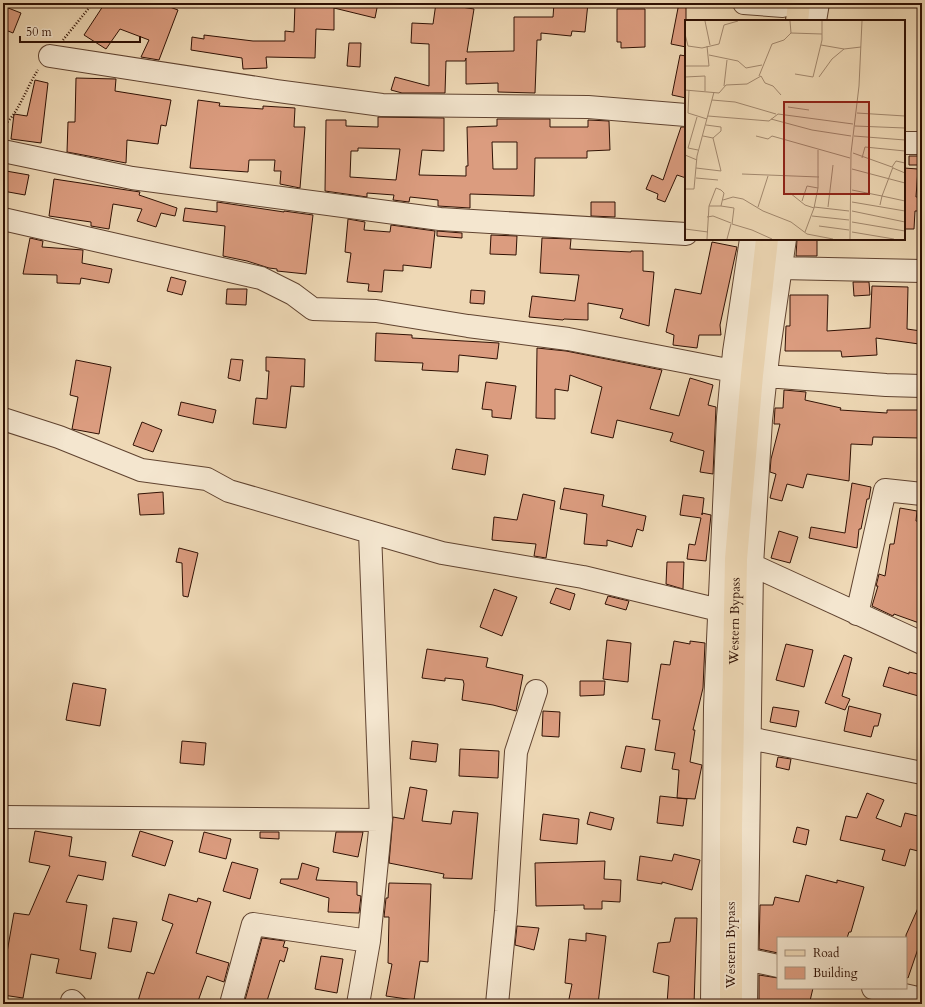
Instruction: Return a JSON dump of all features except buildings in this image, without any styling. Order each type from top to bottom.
[{"type":"main road","name":"Western Bypass","points":[[731,1004],[731,827],[736,560],[752,375],[751,240]]},
{"type":"street","points":[[744,3],[789,11]]},
{"type":"street","points":[[815,20],[818,3]]},
{"type":"street","points":[[50,56],[277,91],[382,105],[588,107],[685,115]]},
{"type":"street","points":[[905,143],[922,144]]},
{"type":"street","points":[[3,151],[132,178],[440,219],[685,234]]},
{"type":"street","points":[[3,219],[261,278],[293,294],[313,309],[376,311],[568,340],[733,371]]},
{"type":"street","points":[[712,1004],[715,707],[728,417],[751,240]]},
{"type":"street","points":[[746,1004],[752,565],[766,376],[785,240]]},
{"type":"street","points":[[780,268],[922,271]]},
{"type":"street","points":[[766,376],[886,385],[922,386]]},
{"type":"street","points":[[3,419],[59,437],[141,470],[207,479],[229,491],[442,553],[583,577],[719,610]]},
{"type":"street","points":[[857,614],[885,490],[922,494]]},
{"type":"street","points":[[358,1004],[369,940],[381,820],[370,532]]},
{"type":"street","points":[[752,565],[857,614],[922,642]]},
{"type":"street","points":[[497,1004],[506,911],[516,752],[536,691]]},
{"type":"street","points":[[749,738],[922,773]]},
{"type":"street","points":[[3,817],[381,820]]},
{"type":"street","points":[[231,1004],[253,924],[369,940]]},
{"type":"street","points":[[746,959],[777,966]]},
{"type":"street","points":[[878,989],[922,999]]}]
